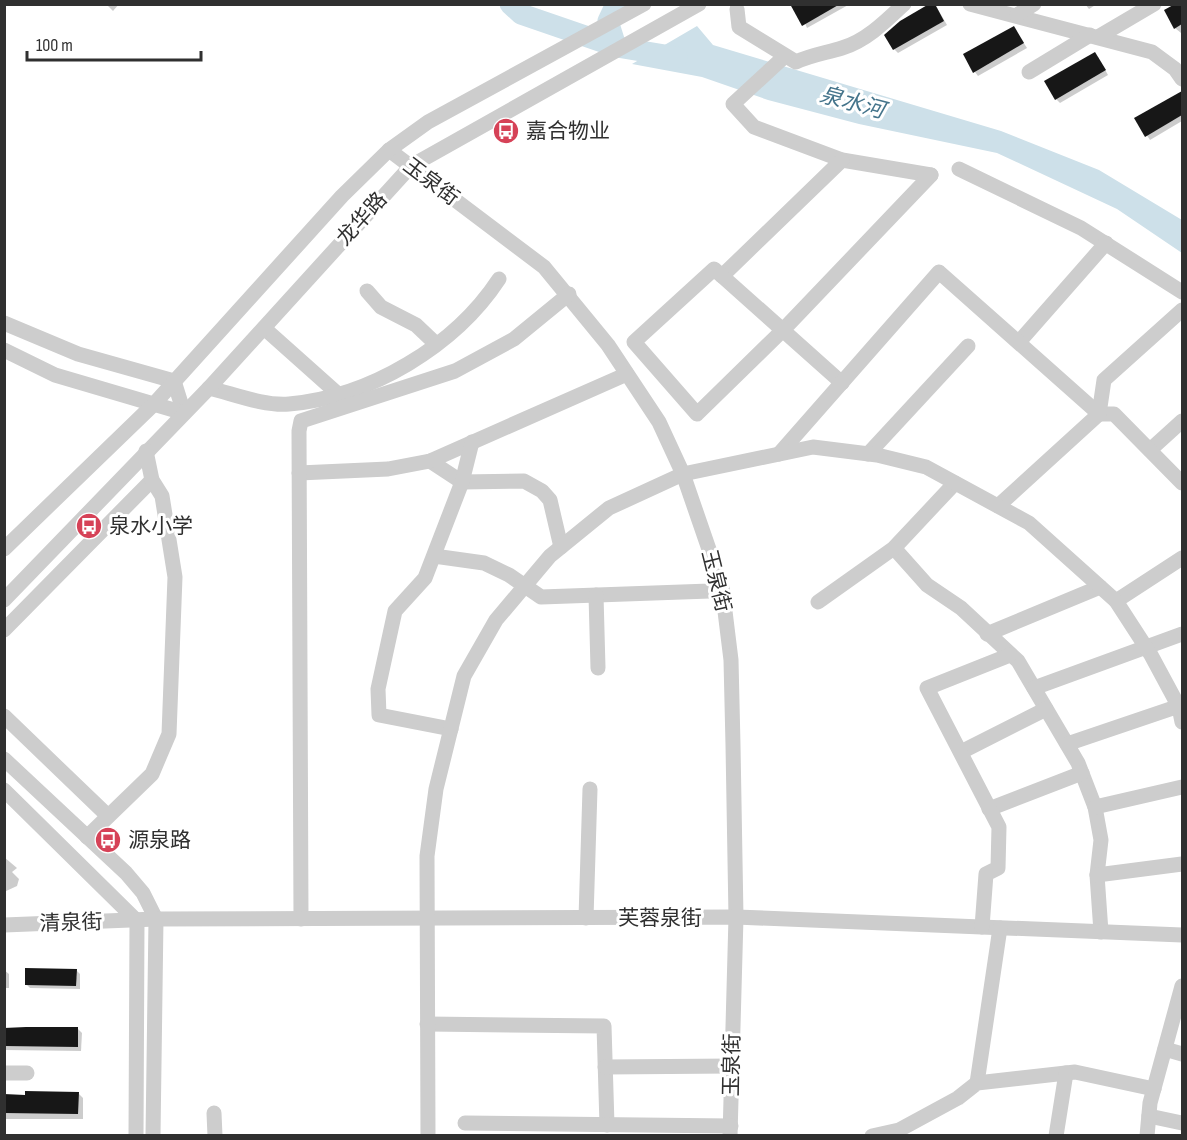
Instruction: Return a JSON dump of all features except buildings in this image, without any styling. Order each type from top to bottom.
[{"type":"street","name":"龙华路","points":[[154,404],[342,196],[389,150],[428,122],[644,4]]},
{"type":"street","points":[[737,9],[739,27],[796,62],[819,52],[843,48],[873,31],[904,4]]},
{"type":"street","points":[[970,4],[1152,52],[1174,69],[1182,79]]},
{"type":"street","points":[[1017,15],[1034,4]]},
{"type":"street","points":[[1029,72],[1154,4]]},
{"type":"street","name":"龙华路","points":[[184,413],[411,166],[694,7]]},
{"type":"street","points":[[785,56],[733,104],[754,127],[842,160],[931,175],[783,330],[697,414],[634,342],[714,268],[722,276],[783,330],[842,383]]},
{"type":"street","name":"玉泉街","points":[[389,150],[544,267],[569,294],[660,422],[683,474],[722,587],[731,660],[736,917],[731,1131]]},
{"type":"street","points":[[722,276],[842,160]]},
{"type":"street","points":[[959,169],[1106,243],[1182,292]]},
{"type":"street","points":[[1019,342],[1106,243]]},
{"type":"street","points":[[779,454],[939,272],[1099,414],[1114,414],[1182,483]]},
{"type":"street","points":[[209,388],[252,399],[288,404],[338,394],[398,371],[450,336],[470,316],[499,279]]},
{"type":"street","points":[[367,291],[381,307],[416,325],[436,344]]},
{"type":"street","points":[[301,919],[299,473],[301,421],[455,371],[514,339],[569,294]]},
{"type":"street","points":[[998,506],[1099,414],[1104,380],[1182,310]]},
{"type":"street","points":[[4,323],[78,354],[174,381],[184,413]]},
{"type":"street","points":[[264,328],[338,394]]},
{"type":"street","points":[[868,454],[968,346]]},
{"type":"street","points":[[4,350],[55,375],[184,413]]},
{"type":"street","points":[[299,473],[388,469],[430,461],[627,374]]},
{"type":"street","points":[[5,548],[154,404]]},
{"type":"street","points":[[4,600],[184,413]]},
{"type":"street","points":[[1150,450],[1182,421]]},
{"type":"street","points":[[451,729],[380,715],[378,689],[395,611],[425,578],[462,482],[472,442]]},
{"type":"street","points":[[428,1136],[427,856],[435,789],[464,676],[496,620],[525,586],[561,547],[609,508],[683,474],[813,447],[868,454],[926,467],[1029,523],[1101,587],[1116,602],[1146,647],[1181,711],[1067,744]]},
{"type":"street","points":[[87,837],[152,774],[169,734],[175,577],[162,496],[152,480],[146,451]]},
{"type":"street","points":[[430,461],[462,482],[524,481],[542,491],[550,500],[561,547]]},
{"type":"street","points":[[4,630],[152,480]]},
{"type":"street","points":[[818,602],[894,548],[955,483]]},
{"type":"street","points":[[894,548],[927,585],[961,608],[1018,661],[1067,744],[1082,773],[1095,807],[1101,840],[1097,875],[1101,932]]},
{"type":"street","points":[[434,556],[483,563],[509,575],[541,597],[710,591],[722,587]]},
{"type":"street","points":[[1116,602],[1182,558]]},
{"type":"street","points":[[987,634],[1101,587]]},
{"type":"street","points":[[596,595],[598,668]]},
{"type":"street","points":[[1034,688],[1182,634]]},
{"type":"street","points":[[982,927],[986,874],[998,868],[999,827],[927,688],[1010,655]]},
{"type":"street","points":[[961,752],[1046,710]]},
{"type":"street","points":[[4,716],[108,816]]},
{"type":"street","points":[[4,759],[126,873],[143,893],[156,919],[153,1136]]},
{"type":"street","points":[[989,809],[1082,773]]},
{"type":"street","points":[[1095,807],[1182,787]]},
{"type":"street","points":[[586,918],[590,789]]},
{"type":"street","points":[[4,790],[137,921],[136,1136]]},
{"type":"street","points":[[1097,875],[1182,864]]},
{"type":"street","name":"芙蓉泉街","points":[[137,921],[156,919],[736,917],[1182,935]]},
{"type":"street","name":"清泉街","points":[[4,925],[137,921]]},
{"type":"street","points":[[977,1083],[1000,928]]},
{"type":"street","points":[[1147,1136],[1154,1089],[1182,986]]},
{"type":"street","points":[[427,1024],[604,1026],[605,1067],[602,1128]]},
{"type":"street","points":[[1165,1049],[1182,1054]]},
{"type":"street","points":[[605,1067],[732,1066]]},
{"type":"street","points":[[872,1136],[899,1130],[958,1098],[977,1083],[1075,1072],[1154,1089]]},
{"type":"street","points":[[4,1073],[27,1073]]},
{"type":"street","points":[[1056,1136],[1065,1073]]},
{"type":"street","points":[[214,1113],[215,1136]]},
{"type":"street","points":[[1149,1116],[1182,1123]]},
{"type":"street","points":[[465,1123],[731,1131]]},
{"type":"water","name":"泉水河","points":[[697,26],[713,45],[1001,131],[1099,170],[1182,220],[1182,253],[1117,209],[997,153],[859,124],[768,100],[702,77],[632,64]]},
{"type":"waterway","name":"泉水河","points":[[510,4],[521,14],[617,47],[677,57]]},
{"type":"waterway","points":[[614,40],[608,21],[616,4]]},
{"type":"place","name":"嘉合物业","points":[[506,131]]},
{"type":"place","name":"泉水小学","points":[[89,526]]},
{"type":"place","name":"源泉路","points":[[108,840]]}]
